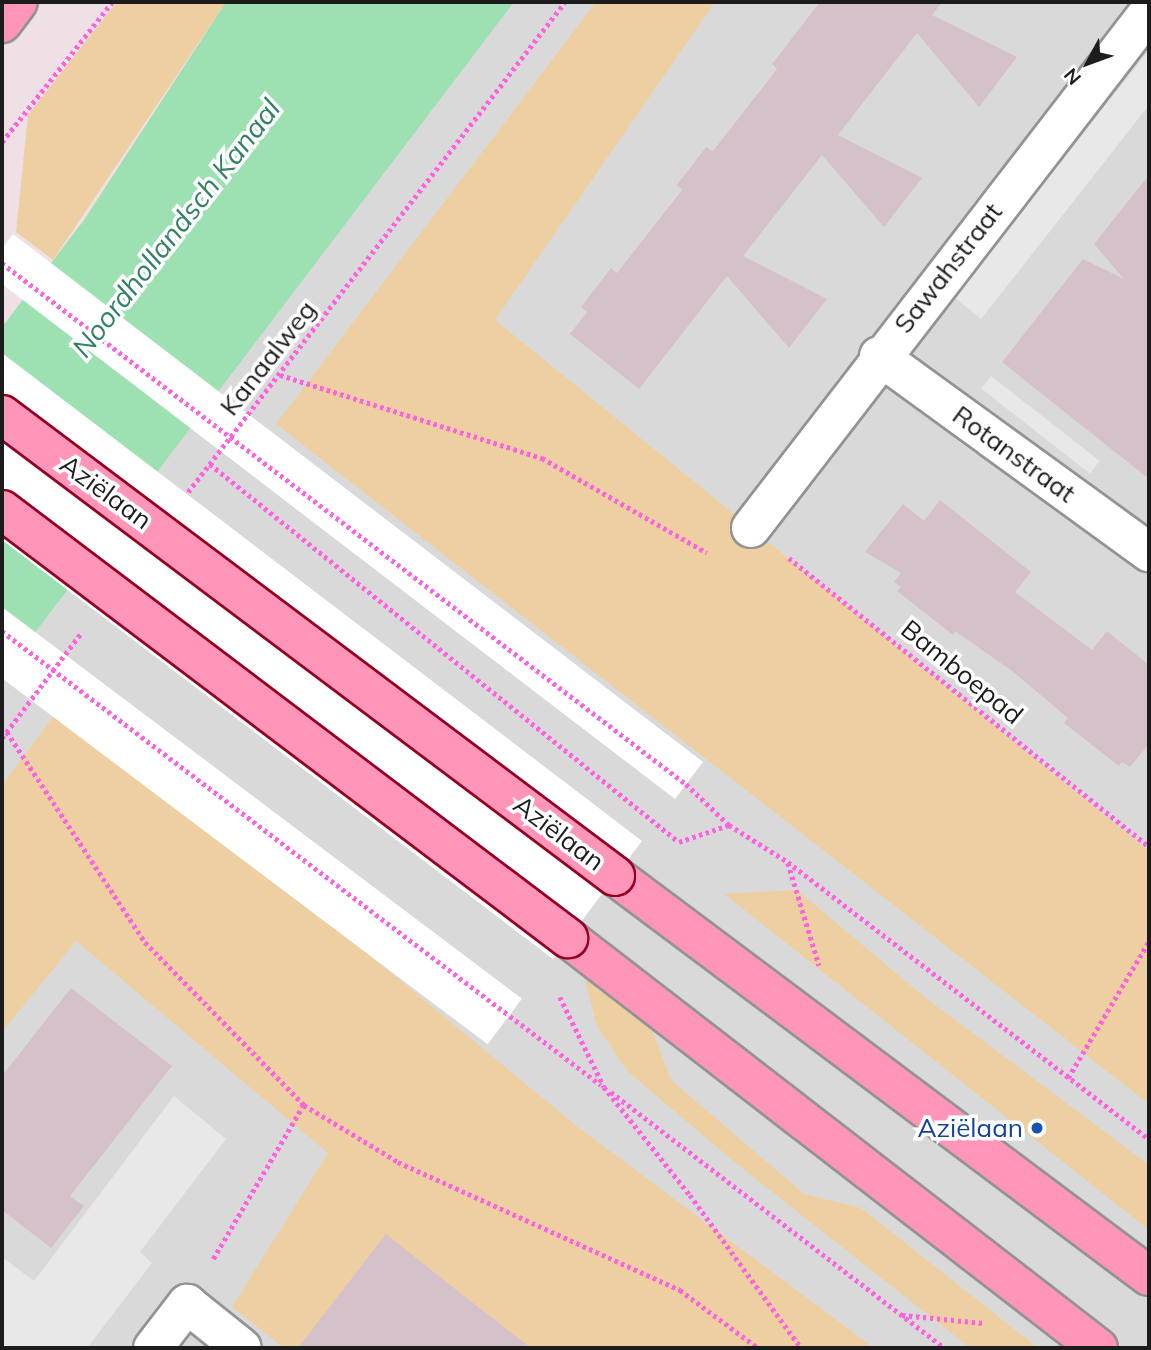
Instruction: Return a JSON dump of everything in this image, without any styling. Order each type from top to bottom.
[{"type":"main road","points":[[2,23],[18,2]]},
{"type":"main road","name":"Aziëlaan","points":[[2,415],[1149,1276]]},
{"type":"main road","points":[[2,510],[568,938],[1098,1348]]},
{"type":"street","name":"Sawahstraat","points":[[751,528],[879,356],[1149,12]]},
{"type":"street","name":"Rotanstraat","points":[[879,356],[1149,552]]},
{"type":"street","points":[[153,1348],[187,1304],[242,1348]]},
{"type":"path","points":[[2,142],[112,2]]},
{"type":"path","name":"Kanaalweg","points":[[186,496],[565,2]]},
{"type":"path","points":[[2,264],[686,784],[730,825],[788,862],[1149,1139]]},
{"type":"path","points":[[280,375],[542,458],[725,563],[751,528]]},
{"type":"path","points":[[210,464],[679,842],[730,825]]},
{"type":"path","name":"Bamboepad","points":[[751,528],[1149,846]]},
{"type":"path","points":[[2,738],[89,624]]},
{"type":"path","points":[[2,631],[945,1348]]},
{"type":"path","points":[[6,732],[145,942],[304,1105],[398,1162],[680,1290],[758,1348]]},
{"type":"path","points":[[788,862],[820,968]]},
{"type":"path","points":[[1068,1078],[1149,941]]},
{"type":"path","points":[[604,1087],[690,1195],[801,1348]]},
{"type":"path","points":[[187,1304],[304,1105]]},
{"type":"shaded area","points":[[117,2],[226,2],[53,260],[16,232],[28,115]]},
{"type":"shaded area","points":[[462,2],[1149,2],[1149,1348],[2,1348],[2,628]]},
{"type":"shaded area","points":[[596,2],[715,2],[495,320],[1149,851],[1149,1104],[276,424]]},
{"type":"shaded area","points":[[1149,50],[1149,105],[981,319],[954,297]]},
{"type":"shaded area","points":[[991,376],[1100,461],[1090,474],[981,389]]},
{"type":"shaded area","points":[[56,713],[241,849],[579,1128],[874,1348],[284,1348],[232,1307],[328,1153],[76,941],[2,1032],[2,785]]},
{"type":"shaded area","points":[[797,890],[927,999],[1149,1165],[1149,1230],[724,894]]},
{"type":"shaded area","points":[[584,978],[651,1027],[671,1080],[804,1194],[861,1208],[1038,1348],[970,1348],[738,1165],[627,1071],[597,1026]]},
{"type":"shaded area","points":[[174,1096],[226,1139],[140,1252],[152,1263],[87,1348],[2,1348],[2,1257],[34,1281]]},
{"type":"water","name":"Noordhollandsch Kanaal","points":[[226,2],[514,2],[2,676],[2,327],[84,220]]},
{"type":"pier","points":[[13,234],[703,762],[675,799],[2,284],[2,249]]},
{"type":"pier","points":[[2,353],[642,841],[553,959],[2,540]]},
{"type":"pier","points":[[2,607],[522,999],[488,1044],[2,678]]},
{"type":"building","points":[[820,2],[942,2],[932,15],[1017,57],[979,107],[917,33],[838,135],[922,178],[884,227],[822,155],[743,256],[827,299],[789,348],[727,276],[639,389],[570,334],[587,312],[581,307],[611,268],[617,273],[682,190],[677,185],[706,147],[713,151],[777,69],[772,64]]},
{"type":"building","points":[[1149,175],[1149,479],[1002,362],[1083,259],[1124,279],[1094,244]]},
{"type":"building","points":[[940,500],[1031,572],[1015,592],[1092,650],[1107,631],[1149,665],[1149,744],[1130,767],[1122,762],[1119,766],[1064,723],[1068,718],[1012,671],[955,631],[953,635],[897,591],[901,587],[894,582],[901,573],[865,552],[903,504],[924,521]]},
{"type":"building","points":[[71,988],[172,1066],[70,1196],[84,1206],[51,1248],[2,1210],[2,1076]]},
{"type":"building","points":[[386,1234],[464,1296],[531,1348],[298,1348]]},
{"type":"place","name":"Aziëlaan","points":[[1037,1128]]}]
